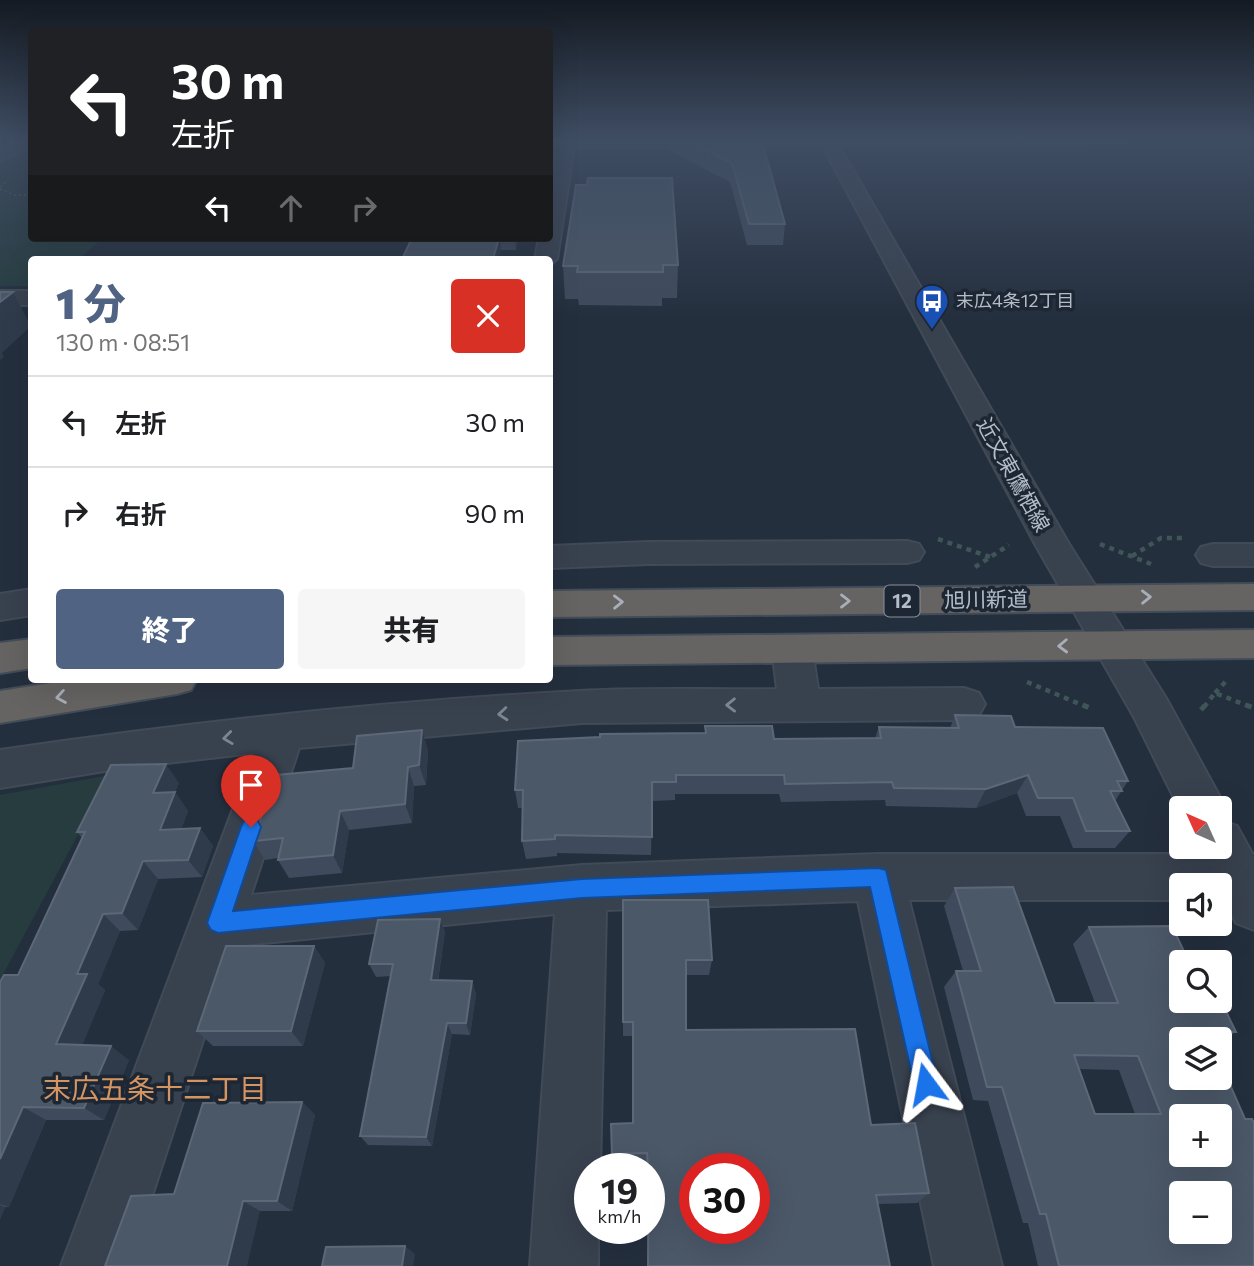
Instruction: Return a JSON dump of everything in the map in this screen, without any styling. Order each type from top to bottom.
[{"type":"highway","name":"旭川新道","points":[[553,604],[1254,597]]},
{"type":"highway","points":[[553,650],[1254,644]]},
{"type":"highway","points":[[0,658],[28,654]]},
{"type":"highway","points":[[0,707],[152,683]]},
{"type":"street","name":"近文東鷹栖線","points":[[860,198],[1083,599],[1151,710],[1197,796]]},
{"type":"street","points":[[0,298],[28,298]]},
{"type":"street","points":[[553,557],[648,553],[907,552]]},
{"type":"street","points":[[1213,555],[1254,555]]},
{"type":"street","points":[[0,607],[28,603]]},
{"type":"street","points":[[792,649],[799,704]]},
{"type":"street","points":[[0,769],[122,750],[284,732],[582,707],[964,704]]},
{"type":"street","points":[[95,1266],[284,732]]},
{"type":"street","points":[[218,923],[582,888],[878,877],[1242,875]]},
{"type":"street","points":[[878,877],[968,1266]]},
{"type":"street","points":[[564,1266],[582,888]]},
{"type":"path","points":[[1100,544],[1132,556]]},
{"type":"path","points":[[974,567],[1009,545]]},
{"type":"path","points":[[1200,710],[1231,676]]},
{"type":"path","points":[[1017,677],[1090,708]]},
{"type":"path","points":[[1215,693],[1254,708]]},
{"type":"green space","points":[[0,198],[28,198],[28,242],[98,242],[82,256],[28,256],[28,286],[0,286]]},
{"type":"green space","points":[[110,775],[0,980],[0,795]]},
{"type":"building","points":[[574,198],[673,198],[678,265],[663,265],[663,272],[577,272],[578,266],[563,266]]},
{"type":"building","points":[[742,198],[778,198],[785,224],[749,224]]},
{"type":"building","points":[[410,242],[498,242],[494,256],[403,256]]},
{"type":"building","points":[[0,292],[13,292],[0,302]]},
{"type":"building","points":[[955,715],[1011,716],[1015,727],[1103,728],[1128,781],[1117,781],[1122,791],[1110,791],[1130,831],[1086,831],[1073,798],[1038,798],[1028,775],[986,789],[894,788],[892,782],[785,784],[784,775],[676,775],[676,782],[652,782],[652,837],[555,835],[555,839],[522,841],[523,790],[515,790],[518,741],[600,737],[600,734],[706,733],[705,726],[772,726],[774,739],[881,738],[879,727],[959,728]]},
{"type":"building","points":[[422,730],[419,765],[408,767],[405,804],[340,811],[333,855],[278,860],[283,838],[253,841],[276,775],[353,768],[357,736]]},
{"type":"building","points":[[166,764],[153,793],[175,792],[160,830],[200,828],[188,860],[143,861],[122,913],[103,914],[77,974],[87,974],[56,1044],[111,1046],[84,1108],[23,1107],[0,1159],[0,982],[4,975],[18,975],[85,832],[77,832],[111,765]]},
{"type":"building","points":[[1013,887],[1055,1003],[1118,1003],[1089,927],[1169,926],[1169,936],[1177,936],[1183,950],[1169,950],[1169,1013],[1227,1013],[1236,1032],[1232,1032],[1232,1027],[1169,1027],[1169,1090],[1232,1089],[1245,1119],[1252,1119],[1254,1123],[1254,1266],[1059,1266],[1046,1214],[1040,1214],[1002,1087],[987,1087],[956,971],[981,971],[955,888]],"holes":[[[1074,1055],[1138,1056],[1161,1114],[1095,1114]]]},
{"type":"building","points":[[623,900],[708,900],[712,960],[686,960],[686,1030],[855,1029],[871,1125],[915,1123],[929,1193],[876,1195],[890,1266],[648,1266],[648,1244],[665,1244],[665,1153],[612,1153],[611,1124],[633,1123],[633,1022],[623,1022]]},
{"type":"building","points":[[440,919],[431,980],[472,981],[466,1023],[447,1023],[426,1137],[360,1136],[393,964],[369,964],[378,920]]},
{"type":"building","points":[[226,946],[314,946],[291,1031],[197,1031]]},
{"type":"building","points":[[302,1102],[277,1201],[243,1201],[227,1266],[105,1266],[131,1196],[174,1194],[203,1103]]},
{"type":"building","points":[[405,1246],[402,1266],[322,1266],[326,1247]]},
{"type":"place","name":"末広4条12丁目","points":[[932,331]]},
{"type":"district","name":"末広五条十二丁目","points":[[155,1089]]},
{"type":"route","points":[[251,827],[218,923],[582,888],[878,877],[926,1084]]}]
